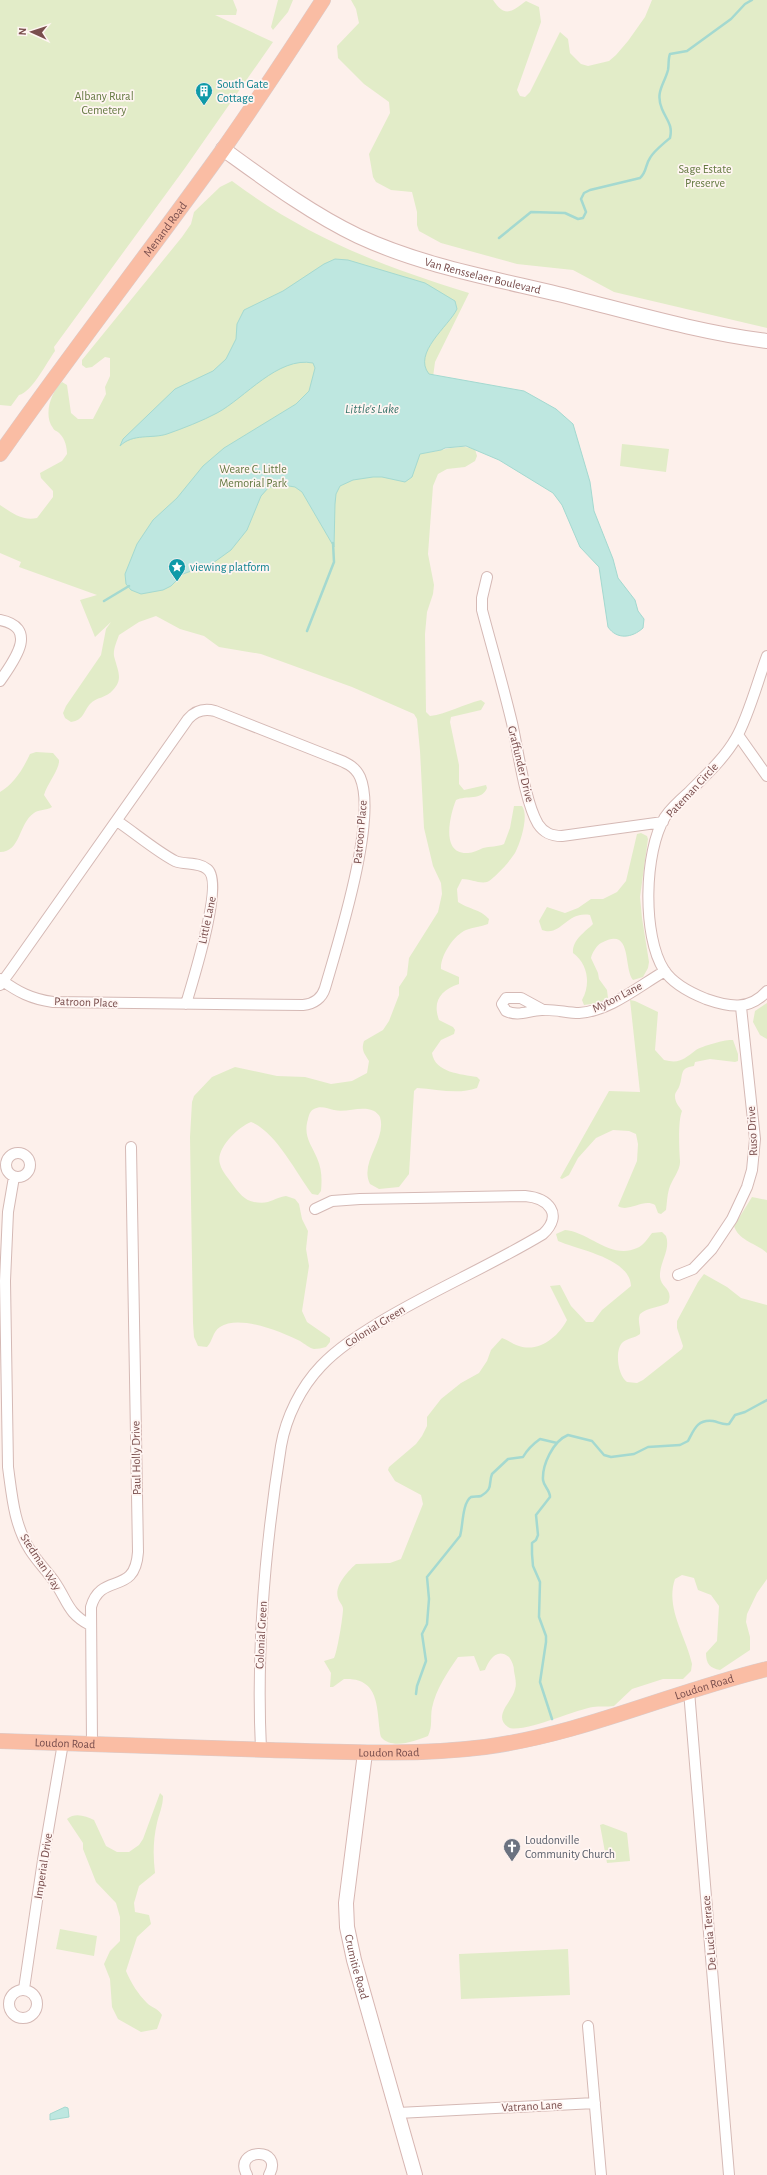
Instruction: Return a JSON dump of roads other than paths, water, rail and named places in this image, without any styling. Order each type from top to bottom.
[{"type":"main road","name":"Menand Road","points":[[0,454],[75,348],[223,149],[297,41],[323,0]]},
{"type":"main road","name":"Van Rensselaer Boulevard","points":[[223,149],[312,210],[357,235],[398,252],[455,269],[648,316],[767,341]]},
{"type":"main road","name":"Loudon Road","points":[[0,1741],[366,1753],[436,1752],[511,1743],[586,1725],[689,1691],[767,1669]]},
{"type":"main road","name":"Crumitie Road","points":[[366,1753],[348,1882],[346,1927],[415,2175]]},
{"type":"street","name":"Graffunder Drive","points":[[487,577],[482,598],[482,610],[511,722],[526,788],[535,817],[541,828],[549,834],[562,836],[663,822]]},
{"type":"street","points":[[0,620],[14,626],[19,633],[21,642],[19,653],[0,681]]},
{"type":"street","name":"Pateman Circle","points":[[740,1007],[726,1005],[698,995],[683,987],[665,971],[655,944],[648,893],[652,857],[663,822],[669,813],[720,759],[738,735],[767,656]]},
{"type":"street","name":"Patroon Place","points":[[204,710],[215,711],[342,761],[353,768],[361,781],[364,810],[358,861],[322,996],[316,1001],[304,1005],[43,1001],[21,994],[1,981],[117,821],[188,719],[196,712],[204,710]]},
{"type":"street","points":[[738,735],[767,776]]},
{"type":"street","name":"Little Lane","points":[[117,821],[175,861],[204,867],[209,870],[212,876],[213,888],[211,906],[186,1004]]},
{"type":"street","name":"Myton Lane","points":[[543,1010],[573,1013],[591,1011],[623,997],[665,971]]},
{"type":"street","points":[[740,1007],[751,1004],[767,991]]},
{"type":"street","name":"Ruso Drive","points":[[678,1275],[694,1269],[712,1249],[732,1219],[747,1187],[752,1170],[755,1139],[740,1007]]},
{"type":"street","name":"Paul Holly Drive","points":[[92,1744],[91,1607],[96,1594],[103,1587],[128,1579],[134,1571],[138,1560],[131,1147]]},
{"type":"street","name":"Stedman Way","points":[[14,1177],[8,1212],[5,1281],[8,1468],[12,1498],[18,1526],[30,1551],[54,1581],[71,1612],[90,1625]]},
{"type":"street","name":"Colonial Green","points":[[261,1749],[258,1685],[262,1601],[269,1536],[282,1440],[288,1422],[300,1396],[320,1367],[346,1344],[399,1311],[543,1234],[549,1228],[552,1219],[551,1210],[546,1202],[538,1198],[525,1196],[360,1199],[332,1201],[315,1209]]},
{"type":"street","name":"De Lucia Terrace","points":[[689,1691],[729,2175]]},
{"type":"street","name":"Imperial Drive","points":[[24,1989],[43,1860],[63,1743]]},
{"type":"street","points":[[588,2026],[601,2175]]},
{"type":"street","name":"Vatrano Lane","points":[[398,2113],[594,2103]]},
{"type":"street","points":[[247,2175],[245,2166],[247,2159],[253,2154],[260,2153],[271,2161],[272,2168],[269,2175]]},
{"type":"water","name":"Little's Lake","points":[[335,259],[348,260],[425,283],[455,301],[457,309],[428,349],[425,357],[425,366],[429,374],[524,391],[556,409],[573,424],[590,482],[594,511],[613,559],[618,578],[635,600],[638,611],[644,619],[643,628],[629,636],[620,636],[608,627],[599,567],[580,547],[562,505],[553,493],[499,460],[466,446],[445,448],[420,454],[412,477],[405,482],[382,477],[373,477],[353,480],[340,486],[336,494],[335,504],[334,547],[302,492],[295,487],[283,485],[269,487],[261,496],[247,530],[231,550],[213,563],[183,574],[171,586],[163,590],[141,594],[131,590],[126,584],[125,574],[137,544],[153,520],[177,498],[203,466],[224,448],[296,404],[309,391],[315,368],[313,363],[300,363],[287,366],[262,380],[217,413],[199,422],[167,434],[131,439],[120,446],[123,439],[175,389],[213,371],[226,359],[236,339],[237,324],[244,310],[283,291],[324,264]]},
{"type":"water","points":[[65,2107],[68,2108],[69,2117],[50,2120],[50,2114]]},
{"type":"waterway","points":[[499,238],[531,212],[565,213],[578,219],[583,218],[586,212],[581,199],[584,193],[590,190],[640,178],[644,173],[651,156],[670,138],[671,134],[670,126],[662,109],[659,98],[668,70],[670,54],[687,51],[731,19],[745,4],[752,0]]},
{"type":"waterway","points":[[307,631],[334,562],[333,543]]},
{"type":"waterway","points":[[104,601],[129,586]]},
{"type":"waterway","points":[[552,1719],[540,1682],[546,1636],[539,1617],[540,1582],[533,1566],[532,1543],[536,1540],[538,1535],[536,1515],[550,1497],[543,1480],[543,1474],[544,1467],[553,1448],[558,1442],[568,1435],[592,1441],[604,1455],[611,1457],[634,1454],[648,1447],[680,1445],[688,1441],[694,1429],[703,1422],[713,1421],[729,1424],[735,1415],[745,1412],[767,1400]]},
{"type":"waterway","points":[[416,1694],[417,1686],[426,1661],[422,1634],[427,1624],[429,1599],[427,1577],[460,1536],[464,1510],[468,1500],[471,1497],[481,1496],[488,1491],[492,1474],[508,1459],[523,1457],[530,1447],[540,1439],[557,1443]]},
{"type":"place","name":"South Gate Cottage","points":[[204,106]]},
{"type":"place","name":"viewing platform","points":[[177,582]]},
{"type":"place","name":"Loudonville Community Church","points":[[512,1862]]},
{"type":"park label","name":"Albany Rural Cemetery","points":[[104,103]]},
{"type":"park label","name":"Sage Estate Preserve","points":[[705,176]]},
{"type":"park label","name":"Weare C. Little Memorial Park","points":[[253,476]]}]
